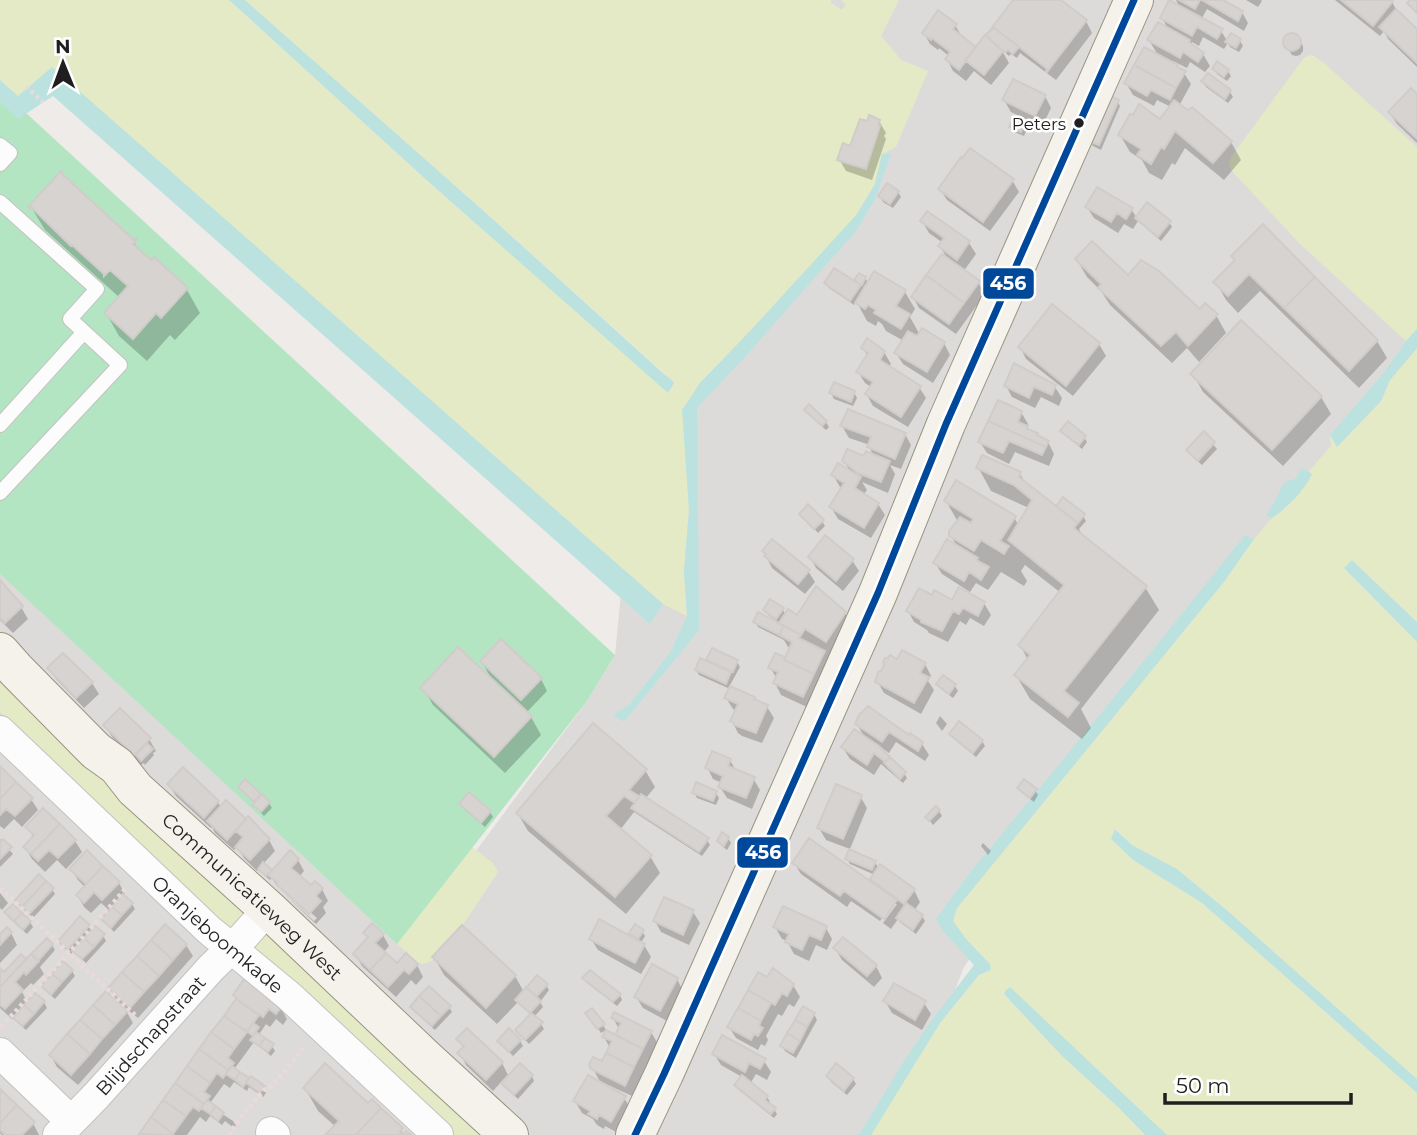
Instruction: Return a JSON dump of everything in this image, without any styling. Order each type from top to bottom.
[{"type":"street","points":[[635,1135],[878,593],[946,424],[1134,0]]},
{"type":"street","name":"Communicatieweg West","points":[[0,652],[96,751],[117,766],[135,789],[268,909],[509,1135]]},
{"type":"street","name":"Oranjeboomkade","points":[[0,731],[230,949],[289,996],[438,1135]]},
{"type":"street","name":"Blijdschapstraat","points":[[67,1130],[211,968],[268,909]]},
{"type":"street","points":[[0,1053],[67,1130]]},
{"type":"lane","points":[[0,145],[10,153],[0,164]]},
{"type":"lane","points":[[0,202],[97,289],[70,319],[120,365],[0,493]]},
{"type":"lane","points":[[0,425],[84,332]]},
{"type":"path","points":[[26,86],[43,102]]},
{"type":"path","points":[[0,1028],[143,868]]},
{"type":"path","points":[[0,888],[153,1032]]},
{"type":"path","points":[[229,1135],[264,1090],[272,1086],[322,1027]]},
{"type":"shaded area","points":[[831,0],[1417,0],[1417,363],[1200,601],[963,969],[901,1135],[0,1135],[0,539],[419,928],[587,701],[615,655],[635,448]]},
{"type":"green space","points":[[0,0],[229,0],[422,176],[668,392],[674,382],[245,0],[828,0],[841,10],[846,5],[841,0],[899,0],[881,36],[901,60],[928,71],[896,147],[882,154],[875,184],[857,214],[700,383],[683,410],[689,510],[684,571],[687,616],[663,604],[52,68],[18,96],[0,80]]},
{"type":"green space","points":[[1309,55],[1324,63],[1417,147],[1417,329],[1406,341],[1299,243],[1231,170],[1231,157],[1304,58]]},
{"type":"green space","points":[[0,89],[615,655],[587,701],[397,944],[0,574]]},
{"type":"green space","points":[[1417,348],[1417,622],[1352,560],[1344,568],[1417,642],[1417,1079],[1177,869],[1132,845],[1116,829],[1111,839],[1133,860],[1202,903],[1417,1093],[1417,1135],[1167,1135],[1010,988],[1004,994],[1062,1056],[1145,1135],[871,1135],[940,1023],[979,975],[991,970],[990,964],[953,921],[957,908],[1224,582],[1254,539],[1308,482],[1311,474],[1309,471],[1331,446],[1330,435],[1337,447],[1381,401],[1390,380]]},
{"type":"green space","points":[[0,667],[246,914],[232,930],[221,926],[0,712]]},
{"type":"green space","points":[[418,721],[472,847],[493,863],[498,872],[462,926],[433,960],[423,964],[418,963],[298,852]]},
{"type":"green space","points":[[268,930],[485,1135],[448,1135],[257,956],[255,943]]},
{"type":"water","points":[[229,0],[245,0],[486,213],[674,383],[668,393],[422,176]]},
{"type":"water","points":[[52,67],[663,604],[650,624],[53,96],[18,119],[0,102],[0,80],[18,96]]},
{"type":"water","points":[[882,154],[891,154],[876,197],[857,230],[697,408],[699,630],[624,722],[613,715],[629,705],[671,651],[687,616],[684,571],[689,510],[682,410],[700,383],[857,214],[875,184]]},
{"type":"water","points":[[1417,329],[1417,348],[1390,380],[1381,401],[1337,447],[1330,435],[1382,375]]},
{"type":"water","points":[[1302,468],[1312,474],[1300,492],[1272,518],[1266,515],[1282,486],[1295,479]]},
{"type":"water","points":[[1245,535],[1254,539],[1224,582],[957,908],[953,921],[990,964],[991,970],[979,975],[940,1023],[871,1135],[859,1135],[931,1021],[974,965],[943,931],[936,919],[968,875]]},
{"type":"water","points":[[1352,560],[1417,622],[1417,642],[1344,568]]},
{"type":"water","points":[[1115,829],[1132,845],[1177,869],[1229,912],[1417,1079],[1417,1093],[1202,903],[1133,860],[1111,839]]},
{"type":"water","points":[[1010,987],[1167,1135],[1145,1135],[1062,1056],[1004,994]]},
{"type":"building","points":[[1013,0],[1061,0],[1087,20],[1047,72],[1047,69],[1019,47],[994,28],[991,29]]},
{"type":"building","points":[[1169,0],[1223,29],[1217,39],[1197,27],[1192,36],[1160,18]]},
{"type":"building","points":[[1179,0],[1200,0],[1195,9]]},
{"type":"building","points":[[1202,0],[1223,0],[1243,11],[1238,21]]},
{"type":"building","points":[[1341,0],[1392,0],[1393,1],[1373,26]]},
{"type":"building","points":[[1417,0],[1417,13],[1407,3]]},
{"type":"building","points":[[1396,9],[1417,29],[1417,63],[1379,27]]},
{"type":"building","points":[[938,10],[957,24],[953,29],[976,47],[959,70],[945,59],[950,52],[922,33]]},
{"type":"building","points":[[1158,22],[1190,40],[1189,42],[1204,53],[1198,62],[1183,52],[1180,58],[1147,40]]},
{"type":"building","points":[[994,28],[1019,47],[1013,54],[1008,50],[1003,51],[985,35]]},
{"type":"building","points":[[1231,33],[1241,39],[1236,48],[1225,42]]},
{"type":"building","points":[[1292,33],[1298,36],[1301,42],[1298,48],[1292,51],[1286,48],[1283,42],[1286,36]]},
{"type":"building","points":[[985,35],[1003,51],[984,75],[965,60]]},
{"type":"building","points":[[1144,47],[1186,71],[1176,88],[1134,65]]},
{"type":"building","points":[[1217,61],[1229,70],[1224,77],[1212,69]]},
{"type":"building","points":[[1134,65],[1176,88],[1170,100],[1151,90],[1147,96],[1124,83]]},
{"type":"building","points":[[1208,73],[1231,90],[1225,99],[1201,81]]},
{"type":"building","points":[[1013,79],[1046,95],[1035,116],[1002,100]]},
{"type":"building","points":[[1411,88],[1417,94],[1417,139],[1388,112]]},
{"type":"building","points":[[1108,95],[1119,100],[1099,145],[1088,141]]},
{"type":"building","points":[[1174,100],[1188,110],[1192,107],[1232,141],[1213,163],[1175,131],[1151,164],[1137,155],[1141,149],[1118,135],[1139,104],[1160,119]]},
{"type":"building","points":[[869,115],[880,120],[880,126],[866,169],[837,160],[843,143],[850,146],[860,119],[867,121]]},
{"type":"building","points":[[1014,117],[1025,122],[1021,132],[1009,127]]},
{"type":"building","points":[[970,148],[1014,179],[983,222],[938,189]]},
{"type":"building","points":[[61,171],[134,240],[137,239],[133,244],[151,260],[154,257],[188,288],[161,318],[156,313],[133,339],[104,313],[128,286],[110,270],[104,276],[28,207]]},
{"type":"building","points":[[887,183],[899,191],[890,204],[878,196]]},
{"type":"building","points":[[1097,187],[1133,208],[1126,219],[1117,213],[1111,222],[1085,207]]},
{"type":"building","points":[[1147,202],[1171,221],[1158,237],[1135,218]]},
{"type":"building","points":[[927,211],[970,241],[957,260],[938,246],[944,238],[920,221]]},
{"type":"building","points":[[1263,224],[1315,277],[1284,308],[1249,274],[1228,296],[1213,282],[1235,260],[1231,256]]},
{"type":"building","points":[[1092,241],[1128,275],[1141,260],[1159,271],[1200,309],[1205,303],[1218,314],[1188,346],[1176,332],[1161,346],[1098,288],[1101,284],[1075,259]]},
{"type":"building","points":[[942,254],[980,281],[964,303],[926,275]]},
{"type":"building","points":[[834,268],[861,285],[850,301],[824,283]]},
{"type":"building","points":[[874,271],[906,290],[896,306],[910,314],[901,329],[874,313],[876,310],[868,305],[865,309],[855,303]]},
{"type":"building","points":[[859,273],[866,277],[862,285],[854,280]]},
{"type":"building","points":[[926,275],[964,303],[949,324],[911,297]]},
{"type":"building","points":[[1315,277],[1378,340],[1349,371],[1284,308]]},
{"type":"building","points":[[1052,304],[1100,343],[1066,386],[1018,347]]},
{"type":"building","points":[[1241,320],[1322,396],[1272,450],[1190,374]]},
{"type":"building","points":[[922,328],[945,342],[927,372],[894,353],[908,331],[917,336]]},
{"type":"building","points":[[867,338],[885,351],[880,360],[921,386],[901,417],[865,394],[873,382],[856,372],[868,353],[861,348]]},
{"type":"building","points":[[1014,363],[1056,385],[1052,395],[1034,387],[1029,398],[1004,386]]},
{"type":"building","points":[[834,382],[855,391],[851,402],[829,393]]},
{"type":"building","points":[[998,400],[1022,411],[1018,422],[1049,441],[1046,447],[988,421]]},
{"type":"building","points":[[809,404],[827,421],[822,426],[804,410]]},
{"type":"building","points":[[848,409],[906,433],[895,459],[867,447],[871,437],[840,426]]},
{"type":"building","points":[[988,421],[1046,447],[1042,455],[1009,441],[1003,453],[978,442]]},
{"type":"building","points":[[1068,421],[1086,436],[1079,445],[1060,431]]},
{"type":"building","points":[[1204,431],[1215,442],[1198,461],[1186,450]]},
{"type":"building","points":[[847,449],[864,456],[866,451],[890,461],[881,482],[858,473],[842,461]]},
{"type":"building","points":[[982,455],[1021,472],[1019,477],[1078,523],[1074,528],[1147,586],[1064,691],[1079,703],[1068,717],[1014,675],[1030,655],[1018,645],[1064,585],[1008,540],[1032,500],[1014,485],[976,468]]},
{"type":"building","points":[[838,463],[861,477],[855,488],[879,503],[864,528],[829,507],[844,483],[831,475]]},
{"type":"building","points":[[956,480],[1016,516],[1000,541],[1009,546],[1004,554],[981,540],[974,551],[949,536],[949,531],[960,517],[971,523],[973,519],[944,501]]},
{"type":"building","points":[[1063,497],[1085,514],[1078,523],[1056,506]]},
{"type":"building","points":[[808,504],[824,520],[814,529],[799,514]]},
{"type":"building","points":[[825,535],[854,559],[836,581],[808,557]]},
{"type":"building","points":[[772,539],[810,570],[798,584],[764,556],[766,554],[762,551]]},
{"type":"building","points":[[947,539],[989,567],[981,580],[969,572],[964,581],[933,563]]},
{"type":"building","points":[[0,580],[23,606],[5,623],[0,618]]},
{"type":"building","points":[[816,586],[846,612],[826,642],[805,629],[801,635],[779,623],[788,609],[797,615]]},
{"type":"building","points":[[959,587],[985,602],[978,616],[963,608],[959,614],[953,611],[942,631],[921,622],[906,611],[919,588],[932,595],[934,590],[952,600]]},
{"type":"building","points":[[770,599],[784,608],[776,619],[763,610]]},
{"type":"building","points":[[758,612],[784,626],[779,635],[753,622]]},
{"type":"building","points":[[784,626],[801,635],[799,638],[825,651],[814,674],[784,660],[792,642],[779,635]]},
{"type":"building","points":[[501,639],[542,678],[521,700],[480,661]]},
{"type":"building","points":[[458,647],[532,716],[494,757],[420,688]]},
{"type":"building","points":[[712,648],[738,660],[733,672],[706,660]]},
{"type":"building","points":[[902,650],[926,663],[920,673],[929,677],[914,703],[875,682],[885,658],[890,655],[897,659]]},
{"type":"building","points":[[63,653],[93,682],[76,698],[47,668]]},
{"type":"building","points":[[775,653],[814,674],[803,697],[773,683],[778,672],[768,668]]},
{"type":"building","points":[[700,658],[731,672],[726,684],[695,670]]},
{"type":"building","points":[[943,675],[956,684],[949,694],[936,684]]},
{"type":"building","points":[[730,686],[768,705],[756,733],[730,721],[738,704],[724,698]]},
{"type":"building","points":[[868,706],[923,742],[918,751],[889,732],[882,742],[855,724]]},
{"type":"building","points":[[120,708],[151,738],[134,755],[103,725]]},
{"type":"building","points":[[959,721],[983,740],[973,753],[949,734]]},
{"type":"building","points":[[593,723],[647,769],[629,790],[639,796],[635,803],[624,796],[606,816],[652,855],[615,897],[516,813]]},
{"type":"building","points":[[854,729],[890,757],[885,762],[874,753],[867,765],[841,747]]},
{"type":"building","points":[[147,743],[153,749],[141,761],[136,755]]},
{"type":"building","points":[[712,751],[731,759],[728,766],[755,777],[746,798],[718,787],[723,776],[705,768]]},
{"type":"building","points":[[890,757],[906,772],[900,779],[884,763]]},
{"type":"building","points":[[0,766],[16,782],[0,799]]},
{"type":"building","points":[[183,767],[219,801],[204,818],[167,784]]},
{"type":"building","points":[[245,779],[261,794],[254,802],[238,787]]},
{"type":"building","points":[[1024,779],[1037,789],[1030,798],[1017,788]]},
{"type":"building","points":[[16,782],[33,798],[15,816],[6,809],[0,815],[0,799]]},
{"type":"building","points":[[696,782],[717,791],[713,801],[692,793]]},
{"type":"building","points":[[836,784],[862,795],[843,839],[817,828]]},
{"type":"building","points":[[469,792],[491,811],[481,823],[459,804]]},
{"type":"building","points":[[262,794],[270,802],[261,812],[252,805]]},
{"type":"building","points":[[641,794],[709,838],[699,852],[631,808]]},
{"type":"building","points":[[226,800],[246,819],[227,840],[207,821]]},
{"type":"building","points":[[936,806],[940,810],[929,821],[925,817]]},
{"type":"building","points":[[43,808],[60,824],[31,854],[23,847],[34,835],[25,827]]},
{"type":"building","points":[[248,816],[270,839],[250,860],[235,847],[243,837],[236,831]]},
{"type":"building","points":[[60,824],[76,840],[58,858],[49,850],[38,861],[31,854]]},
{"type":"building","points":[[722,832],[729,837],[724,846],[717,841]]},
{"type":"building","points":[[809,838],[897,900],[884,919],[844,891],[840,896],[792,863]]},
{"type":"building","points":[[3,839],[12,847],[0,859],[0,842]]},
{"type":"building","points":[[849,849],[876,861],[872,870],[845,859]]},
{"type":"building","points":[[87,850],[103,866],[86,884],[69,869]]},
{"type":"building","points":[[290,850],[299,859],[291,868],[311,885],[315,881],[323,888],[316,896],[321,901],[309,914],[268,875]]},
{"type":"building","points":[[263,862],[272,870],[266,876],[258,869]]},
{"type":"building","points":[[880,864],[915,889],[904,904],[870,879]]},
{"type":"building","points":[[103,866],[120,882],[102,900],[94,892],[84,903],[76,895]]},
{"type":"building","points":[[39,874],[46,881],[22,907],[15,900]]},
{"type":"building","points":[[46,881],[54,888],[29,914],[22,907]]},
{"type":"building","points":[[123,894],[133,903],[122,915],[112,907]]},
{"type":"building","points":[[664,897],[694,910],[683,935],[653,921]]},
{"type":"building","points":[[906,903],[923,915],[913,930],[896,918]]},
{"type":"building","points":[[13,904],[22,913],[14,921],[4,912]]},
{"type":"building","points":[[783,906],[827,926],[821,940],[809,935],[802,950],[785,942],[789,934],[773,927]]},
{"type":"building","points":[[112,907],[122,915],[111,928],[101,919]]},
{"type":"building","points":[[22,913],[31,921],[23,930],[14,921]]},
{"type":"building","points":[[80,916],[90,925],[67,950],[58,941]]},
{"type":"building","points":[[599,919],[645,944],[635,963],[589,939]]},
{"type":"building","points":[[372,923],[384,934],[375,943],[386,953],[370,970],[353,954],[368,937],[363,933]]},
{"type":"building","points":[[165,924],[187,944],[173,960],[151,940]]},
{"type":"building","points":[[635,924],[644,930],[638,939],[629,933]]},
{"type":"building","points":[[462,925],[516,975],[486,1008],[432,957]]},
{"type":"building","points":[[95,926],[105,934],[94,947],[84,938]]},
{"type":"building","points":[[7,927],[12,932],[0,945],[0,934]]},
{"type":"building","points":[[843,937],[877,965],[867,976],[833,948]]},
{"type":"building","points":[[47,938],[53,944],[38,961],[31,954]]},
{"type":"building","points":[[84,938],[94,947],[82,959],[72,951]]},
{"type":"building","points":[[151,940],[173,960],[159,976],[137,956]]},
{"type":"building","points":[[386,953],[397,963],[406,953],[418,964],[409,974],[404,970],[388,987],[370,970]]},
{"type":"building","points":[[21,954],[26,959],[31,954],[0,987],[0,968],[4,972]]},
{"type":"building","points":[[31,954],[39,961],[15,982],[23,990],[5,1009],[0,1005],[0,987]]},
{"type":"building","points":[[137,956],[159,976],[144,992],[122,972]]},
{"type":"building","points":[[63,961],[73,970],[62,982],[52,974]]},
{"type":"building","points":[[652,964],[678,978],[660,1011],[634,997]]},
{"type":"building","points":[[773,968],[794,984],[787,996],[782,993],[775,1005],[748,990],[758,972],[767,977]]},
{"type":"building","points":[[590,970],[621,994],[613,1002],[582,978]]},
{"type":"building","points":[[122,972],[144,992],[130,1008],[108,988]]},
{"type":"building","points":[[52,974],[62,982],[51,995],[41,986]]},
{"type":"building","points":[[537,975],[548,984],[537,996],[526,988]]},
{"type":"building","points":[[244,979],[282,1006],[276,1014],[269,1009],[263,1017],[236,999],[233,995]]},
{"type":"building","points":[[894,983],[926,1001],[915,1020],[883,1001]]},
{"type":"building","points":[[429,986],[451,1006],[441,1016],[419,996]]},
{"type":"building","points":[[526,987],[541,1001],[530,1013],[515,1000]]},
{"type":"building","points":[[748,990],[771,1003],[761,1021],[738,1008]]},
{"type":"building","points":[[106,991],[128,1011],[115,1025],[93,1005]]},
{"type":"building","points":[[35,993],[45,1001],[34,1014],[24,1005]]},
{"type":"building","points":[[419,996],[441,1016],[432,1026],[410,1007]]},
{"type":"building","points":[[236,999],[259,1015],[247,1032],[224,1016]]},
{"type":"building","points":[[24,1005],[34,1014],[23,1026],[13,1018]]},
{"type":"building","points":[[93,1005],[115,1025],[102,1039],[80,1020]]},
{"type":"building","points":[[803,1006],[815,1013],[807,1027],[795,1020]]},
{"type":"building","points":[[592,1008],[605,1024],[597,1029],[585,1013]]},
{"type":"building","points":[[738,1008],[761,1021],[759,1026],[763,1028],[758,1036],[754,1034],[751,1040],[727,1027]]},
{"type":"building","points":[[614,1012],[652,1031],[643,1049],[615,1035],[621,1023],[611,1018]]},
{"type":"building","points":[[531,1013],[543,1022],[525,1040],[515,1030]]},
{"type":"building","points":[[224,1016],[247,1032],[234,1049],[211,1032]]},
{"type":"building","points":[[80,1020],[102,1039],[90,1054],[67,1034]]},
{"type":"building","points":[[795,1020],[807,1027],[800,1041],[787,1033]]},
{"type":"building","points":[[253,1023],[259,1027],[253,1036],[247,1031]]},
{"type":"building","points":[[467,1028],[503,1062],[486,1080],[457,1053],[464,1046],[456,1039]]},
{"type":"building","points":[[509,1028],[521,1040],[509,1052],[497,1041]]},
{"type":"building","points":[[606,1030],[643,1049],[634,1067],[606,1053],[612,1041],[602,1037]]},
{"type":"building","points":[[211,1032],[234,1049],[228,1058],[234,1063],[228,1070],[199,1049]]},
{"type":"building","points":[[256,1032],[265,1038],[259,1046],[250,1040]]},
{"type":"building","points":[[787,1033],[800,1041],[793,1053],[780,1046]]},
{"type":"building","points":[[67,1034],[90,1054],[71,1075],[49,1055]]},
{"type":"building","points":[[722,1035],[766,1059],[760,1069],[749,1063],[745,1072],[712,1054]]},
{"type":"building","points":[[265,1038],[274,1044],[268,1052],[259,1046]]},
{"type":"building","points":[[199,1049],[228,1070],[223,1078],[217,1073],[210,1083],[187,1066]]},
{"type":"building","points":[[606,1053],[634,1067],[625,1086],[591,1069],[589,1064],[593,1057],[602,1061]]},
{"type":"building","points":[[325,1063],[368,1103],[372,1099],[381,1108],[356,1135],[325,1135],[339,1121],[303,1088]]},
{"type":"building","points":[[520,1063],[533,1075],[514,1095],[501,1083]]},
{"type":"building","points":[[836,1063],[854,1078],[844,1091],[826,1076]]},
{"type":"building","points":[[187,1066],[210,1083],[204,1092],[210,1096],[204,1104],[175,1083]]},
{"type":"building","points":[[232,1066],[240,1072],[235,1080],[226,1074]]},
{"type":"building","points":[[240,1072],[249,1078],[243,1087],[235,1080]]},
{"type":"building","points":[[588,1075],[626,1096],[611,1122],[599,1115],[597,1119],[588,1114],[590,1111],[573,1101]]},
{"type":"building","points":[[742,1075],[768,1096],[765,1100],[776,1108],[771,1114],[734,1085]]},
{"type":"building","points":[[251,1076],[265,1086],[260,1093],[246,1083]]},
{"type":"building","points":[[175,1083],[204,1104],[199,1111],[193,1107],[186,1116],[163,1100]]},
{"type":"building","points":[[0,1089],[17,1105],[0,1123]]},
{"type":"building","points":[[163,1100],[186,1116],[173,1134],[151,1117]]},
{"type":"building","points":[[207,1100],[216,1106],[210,1114],[201,1108]]},
{"type":"building","points":[[17,1105],[35,1122],[22,1135],[5,1135],[0,1130],[0,1123]]},
{"type":"building","points":[[216,1106],[224,1113],[218,1121],[210,1114]]},
{"type":"building","points":[[381,1108],[403,1128],[400,1132],[403,1135],[356,1135]]},
{"type":"building","points":[[151,1117],[173,1134],[173,1135],[139,1134]]},
{"type":"transit line","name":"456","points":[[635,1135],[878,593],[946,424],[1134,0]]},
{"type":"place","name":"Peters","points":[[1079,123]]}]
